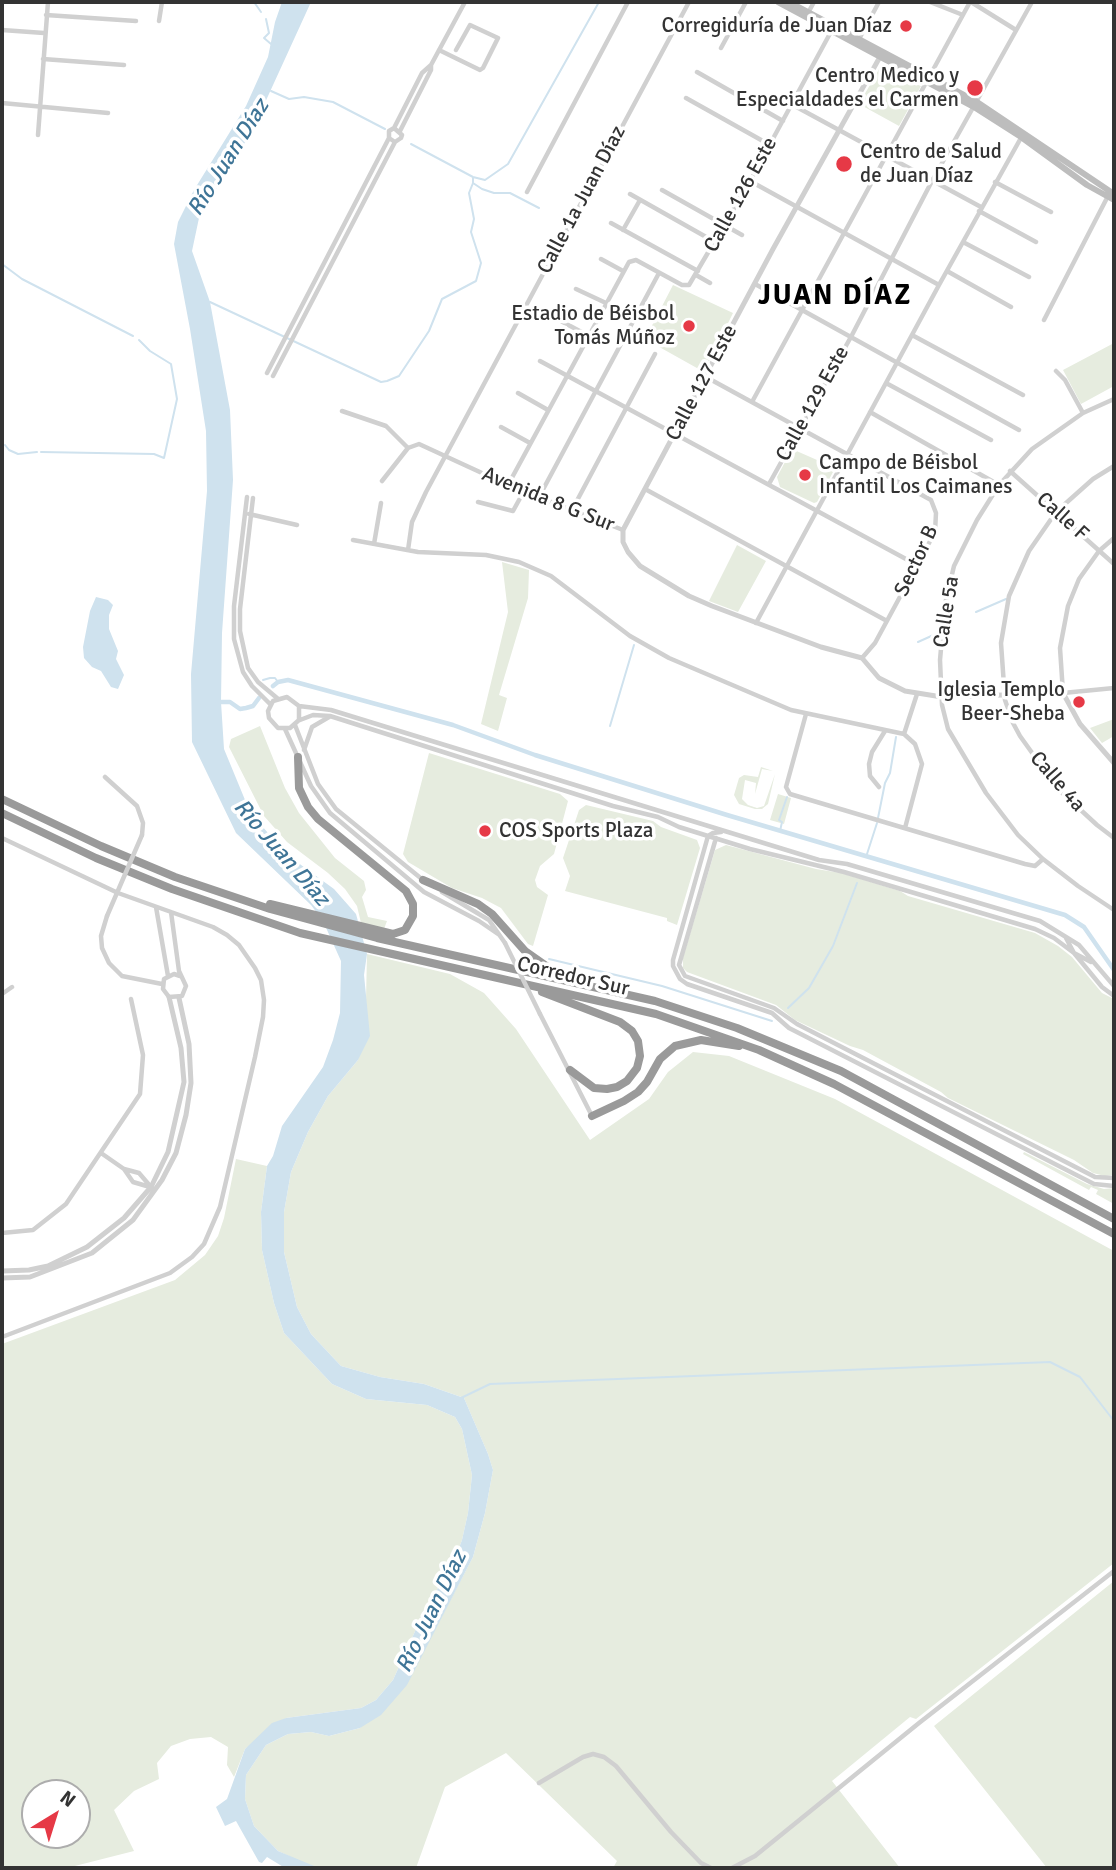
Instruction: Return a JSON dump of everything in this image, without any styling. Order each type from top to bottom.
[{"type":"highway","points":[[301,754],[299,788],[308,807],[318,819],[404,889],[412,900],[413,916],[405,930],[393,934],[377,934]]},
{"type":"highway","name":"Corredor Sur","points":[[2,799],[101,846],[223,894],[699,1014],[841,1071],[1114,1219]]},
{"type":"highway","name":"Corredor Sur","points":[[2,813],[96,858],[172,889],[300,933],[656,1014],[759,1050],[834,1084],[1114,1234]]},
{"type":"highway","points":[[423,880],[478,904],[492,914],[518,945],[534,959],[575,983]]},
{"type":"highway","points":[[513,981],[620,1022],[636,1037],[640,1050],[639,1063],[634,1074],[621,1085],[607,1089],[594,1088],[570,1070]]},
{"type":"highway","points":[[592,1116],[633,1095],[647,1082],[660,1059],[680,1044],[708,1041],[759,1050]]},
{"type":"main road","points":[[778,2],[976,105],[1112,196]]},
{"type":"main road","points":[[789,2],[807,15]]},
{"type":"street","points":[[38,135],[48,2]]},
{"type":"street","points":[[159,21],[162,2]]},
{"type":"street","points":[[267,373],[389,138],[389,131],[394,128],[422,73],[431,65],[465,2]]},
{"type":"street","points":[[527,192],[628,2]]},
{"type":"street","name":"Calle 1a Juan Díaz","points":[[408,550],[415,513],[689,2]]},
{"type":"street","points":[[721,48],[746,2]]},
{"type":"street","points":[[807,15],[814,2]]},
{"type":"street","points":[[858,42],[879,2]]},
{"type":"street","points":[[930,2],[963,15]]},
{"type":"street","points":[[752,402],[970,2],[1016,30]]},
{"type":"street","name":"Calle 129 Este","points":[[769,484],[1032,2]]},
{"type":"street","points":[[46,15],[136,21]]},
{"type":"street","points":[[439,50],[480,70],[498,38],[471,24],[456,50]]},
{"type":"street","name":"Calle 126 Este","points":[[659,273],[686,286],[697,273],[833,29]]},
{"type":"street","points":[[2,30],[44,33]]},
{"type":"street","name":"Calle 127 Este","points":[[623,530],[881,55]]},
{"type":"street","points":[[43,58],[124,65]]},
{"type":"street","points":[[273,376],[395,142],[401,138],[400,131],[431,71],[431,65]]},
{"type":"street","points":[[697,72],[783,121]]},
{"type":"street","points":[[686,98],[770,145]]},
{"type":"street","points":[[2,103],[108,113]]},
{"type":"street","points":[[791,104],[932,181],[1036,242]]},
{"type":"street","points":[[394,128],[400,131]]},
{"type":"street","points":[[756,623],[1023,134]]},
{"type":"street","points":[[389,138],[395,142]]},
{"type":"street","points":[[750,181],[939,285]]},
{"type":"street","points":[[995,182],[1051,212]]},
{"type":"street","points":[[662,190],[742,235]]},
{"type":"street","points":[[630,194],[715,242]]},
{"type":"street","points":[[1044,320],[1112,196]]},
{"type":"street","points":[[623,230],[640,200]]},
{"type":"street","points":[[611,223],[710,283]]},
{"type":"street","points":[[963,242],[1029,277]]},
{"type":"street","points":[[601,259],[623,271]]},
{"type":"street","points":[[508,485],[623,271],[632,260],[659,273],[539,497]]},
{"type":"street","points":[[947,271],[1011,307]]},
{"type":"street","points":[[755,284],[852,335],[896,364],[1019,429]]},
{"type":"street","points":[[576,289],[606,303]]},
{"type":"street","points":[[559,320],[589,336]]},
{"type":"street","points":[[912,335],[1023,396]]},
{"type":"street","points":[[572,510],[655,354]]},
{"type":"street","points":[[540,361],[917,565]]},
{"type":"street","points":[[1056,371],[1065,380],[1083,412]]},
{"type":"street","name":"Sector B","points":[[706,377],[931,500],[937,527],[876,643],[862,658]]},
{"type":"street","points":[[886,383],[991,440]]},
{"type":"street","points":[[518,393],[548,410]]},
{"type":"street","name":"Calle 5a","points":[[1114,399],[1083,412],[1032,449],[999,485],[959,553],[950,581],[942,627],[940,660],[942,697],[948,729],[1007,822],[1043,859],[1114,910]]},
{"type":"street","points":[[342,411],[387,426],[408,448],[382,481]]},
{"type":"street","points":[[870,412],[999,485]]},
{"type":"street","points":[[500,427],[530,443]]},
{"type":"street","name":"Avenida 8 G Sur","points":[[408,448],[419,444],[508,485],[623,530],[623,542],[640,566],[689,596],[844,655],[862,658]]},
{"type":"street","name":"Calle 4a","points":[[1114,466],[1094,479],[1056,512],[1024,559],[1009,596],[1001,643],[1004,695],[1013,723],[1050,779],[1075,806],[1114,838]]},
{"type":"street","name":"Calle F","points":[[1010,471],[1114,564]]},
{"type":"street","points":[[645,489],[887,621]]},
{"type":"street","points":[[478,502],[513,511],[524,491]]},
{"type":"street","points":[[250,497],[234,606],[234,639],[243,672],[270,705]]},
{"type":"street","points":[[374,544],[381,503]]},
{"type":"street","points":[[247,514],[297,525]]},
{"type":"street","points":[[247,514],[240,609],[244,656],[248,668],[276,698]]},
{"type":"street","points":[[1114,538],[1100,551],[1079,579],[1064,619],[1060,648],[1063,693],[1080,724],[1114,763]]},
{"type":"street","points":[[354,540],[408,550],[499,557],[531,566],[551,576],[646,646],[777,705],[806,714],[904,734],[915,744],[922,765],[905,828]]},
{"type":"street","points":[[862,658],[874,674],[886,682],[917,694],[942,697],[1063,693],[1114,688]]},
{"type":"street","points":[[904,734],[917,694]]},
{"type":"street","points":[[592,1116],[504,941],[489,920],[423,880],[336,809],[285,729],[272,724],[268,711],[276,698],[287,696],[299,706],[331,710],[818,860],[847,864],[1040,921],[1079,946],[1114,986]]},
{"type":"street","points":[[299,706],[297,723],[301,754],[311,786],[330,813],[424,892],[479,921],[504,941]]},
{"type":"street","points":[[806,714],[788,775],[787,792],[1025,864],[1034,866],[1043,859]]},
{"type":"street","points":[[285,729],[313,715],[330,716],[613,806],[711,834],[729,832]]},
{"type":"street","points":[[301,754],[312,727],[330,716]]},
{"type":"street","points":[[880,787],[870,776],[869,764],[872,752],[885,731]]},
{"type":"street","points":[[423,737],[441,751],[465,750]]},
{"type":"street","points":[[105,777],[136,806],[143,822],[142,835],[107,916],[101,936],[102,947],[108,963],[122,975],[162,984]]},
{"type":"street","points":[[701,823],[716,839],[1035,929],[1054,938],[1097,967]]},
{"type":"street","points":[[711,834],[673,960],[680,979],[687,984],[772,1013],[789,1028],[1082,1178],[1100,1186],[1114,1186]]},
{"type":"street","points":[[2,838],[111,890],[213,927],[227,935],[239,945],[261,980],[263,1017],[220,1207],[204,1244],[192,1257],[170,1273],[2,1337]]},
{"type":"street","points":[[716,839],[680,965],[685,976],[774,1008],[797,1024],[1095,1177],[1114,1178]]},
{"type":"street","points":[[942,892],[959,906]]},
{"type":"street","points":[[959,906],[981,903]]},
{"type":"street","points":[[156,906],[168,976],[162,984]]},
{"type":"street","points":[[2,1278],[30,1277],[92,1253],[133,1220],[176,1153],[191,1083],[188,1044],[179,998],[186,989],[186,982],[180,976],[171,912]]},
{"type":"street","points":[[160,928],[173,926]]},
{"type":"street","points":[[1061,932],[1074,953],[1102,987],[1114,996]]},
{"type":"street","points":[[168,976],[180,976]]},
{"type":"street","points":[[2,1270],[29,1270],[48,1266],[87,1247],[124,1218],[153,1189],[168,1152],[184,1082],[181,1048],[169,997],[162,984]]},
{"type":"street","points":[[2,994],[12,987]]},
{"type":"street","points":[[169,997],[179,998]]},
{"type":"street","points":[[2,1233],[33,1230],[47,1222],[66,1204],[140,1094],[143,1055],[131,999]]},
{"type":"street","points":[[101,1153],[124,1169],[139,1173],[153,1189]]},
{"type":"street","points":[[124,1169],[133,1182],[153,1189]]},
{"type":"street","points":[[732,1868],[755,1856],[919,1723],[1114,1572]]},
{"type":"street","points":[[539,1783],[583,1757],[593,1754],[604,1757],[701,1863],[712,1868]]},
{"type":"shaded area","points":[[882,64],[921,86],[899,126],[859,104]]},
{"type":"shaded area","name":"Estadio de Béisbol Tomás Múñoz","points":[[673,285],[733,313],[704,372],[645,339]]},
{"type":"shaded area","points":[[1114,343],[1114,386],[1081,404],[1063,370]]},
{"type":"shaded area","name":"Campo de Béisbol Infantil Los Caimanes","points":[[792,449],[833,467],[817,502],[780,487],[777,477]]},
{"type":"shaded area","points":[[737,545],[766,561],[738,612],[709,601]]},
{"type":"shaded area","points":[[502,562],[529,570],[528,598],[499,695],[507,698],[498,731],[481,724],[508,612]]},
{"type":"shaded area","points":[[1114,719],[1114,736],[1102,743],[1090,728]]},
{"type":"shaded area","points":[[260,726],[285,788],[299,813],[335,858],[364,881],[366,890],[362,897],[368,917],[387,921],[384,929],[361,923],[357,906],[345,889],[287,842],[264,816],[229,747],[231,739]]},
{"type":"shaded area","name":"COS Sports Plaza","points":[[429,753],[560,794],[568,801],[554,854],[540,866],[535,880],[537,887],[548,895],[533,946],[528,944],[501,908],[452,888],[408,862],[403,854]]},
{"type":"shaded area","points":[[761,767],[773,771],[762,769],[755,794],[756,783],[745,780],[742,799],[757,808],[764,806],[775,774],[768,804],[762,809],[755,809],[739,804],[734,795],[739,778],[744,775],[758,777]]},
{"type":"shaded area","points":[[778,794],[791,798],[784,824],[770,820]]},
{"type":"shaded area","points":[[586,805],[653,821],[661,827],[697,840],[700,848],[677,925],[667,921],[667,918],[565,891],[570,876],[563,858],[579,810]]},
{"type":"shaded area","points":[[726,845],[841,873],[900,891],[908,896],[1035,933],[1072,957],[1102,993],[1114,999],[1114,1175],[1093,1173],[1074,1160],[948,1098],[863,1050],[795,1020],[776,1005],[687,972],[683,968],[683,958],[715,850]]},
{"type":"shaded area","points":[[367,954],[450,974],[484,993],[516,1029],[590,1140],[649,1099],[668,1072],[693,1052],[729,1056],[835,1099],[1114,1251],[1114,1563],[916,1719],[910,1717],[832,1781],[900,1868],[613,1868],[617,1861],[506,1753],[445,1787],[416,1868],[313,1867],[278,1851],[254,1826],[245,1799],[246,1775],[266,1745],[288,1734],[311,1732],[329,1736],[360,1728],[432,1635],[473,1557],[493,1470],[464,1398],[424,1384],[380,1377],[341,1366],[311,1334],[297,1307],[284,1252],[284,1212],[291,1172],[308,1132],[328,1096],[358,1060],[366,1000]]},
{"type":"shaded area","points":[[1024,1152],[1087,1184],[1104,1189],[1114,1188],[1114,1204],[1096,1194],[1098,1190],[1091,1187],[1089,1190],[1023,1154]]},
{"type":"shaded area","points":[[236,1159],[267,1166],[261,1212],[262,1250],[284,1333],[332,1384],[366,1399],[427,1405],[455,1417],[462,1429],[472,1475],[462,1540],[452,1566],[426,1607],[393,1680],[376,1700],[361,1708],[286,1718],[245,1749],[234,1777],[227,1765],[228,1747],[211,1737],[190,1739],[171,1746],[157,1763],[159,1779],[134,1791],[114,1810],[134,1851],[67,1868],[2,1868],[2,1344],[175,1280],[205,1255],[218,1236]]},
{"type":"shaded area","points":[[1114,1581],[1114,1868],[1047,1868],[934,1726]]},
{"type":"water","name":"Río Juan Díaz","points":[[282,2],[311,2],[252,131],[199,218],[192,251],[210,302],[230,410],[233,480],[222,633],[221,702],[224,749],[250,812],[286,854],[334,889],[356,914],[367,954],[364,975],[370,1036],[358,1060],[328,1096],[308,1132],[291,1172],[284,1212],[284,1252],[297,1307],[311,1334],[341,1366],[380,1377],[424,1384],[464,1398],[493,1470],[473,1557],[407,1685],[381,1715],[360,1728],[329,1736],[311,1732],[288,1734],[266,1745],[246,1775],[245,1799],[254,1826],[278,1851],[319,1868],[285,1868],[267,1857],[262,1863],[259,1862],[236,1821],[225,1826],[216,1807],[227,1799],[245,1749],[272,1723],[286,1718],[361,1708],[376,1700],[393,1680],[426,1607],[452,1566],[468,1513],[472,1475],[462,1429],[455,1417],[427,1405],[366,1399],[332,1384],[284,1333],[262,1250],[261,1212],[267,1166],[273,1156],[282,1126],[323,1067],[333,1040],[340,1013],[341,961],[323,921],[311,905],[236,833],[192,742],[191,674],[207,491],[206,431],[174,244],[178,222],[194,190],[246,106],[268,57]]},
{"type":"water","points":[[96,597],[108,600],[113,605],[109,615],[109,629],[118,651],[116,659],[124,675],[118,689],[111,687],[101,671],[92,667],[84,658],[83,647],[90,611]]},
{"type":"waterway","points":[[254,2],[261,12]]},
{"type":"waterway","points":[[411,144],[473,177],[485,180],[508,164],[599,2]]},
{"type":"waterway","points":[[266,19],[269,33],[264,38],[271,44]]},
{"type":"waterway","points":[[271,91],[289,99],[304,97],[333,102],[385,129]]},
{"type":"waterway","points":[[473,177],[473,183],[482,189],[494,193],[510,193],[539,208]]},
{"type":"waterway","points":[[210,302],[381,382],[399,376],[429,331],[442,299],[476,281],[481,263],[471,232],[474,219],[469,193],[473,183]]},
{"type":"waterway","points":[[2,264],[22,279],[133,336]]},
{"type":"waterway","points":[[41,452],[154,454],[164,458],[177,399],[171,364],[150,351],[139,340]]},
{"type":"waterway","points":[[5,445],[18,454],[37,452]]},
{"type":"waterway","points":[[976,612],[1006,599]]},
{"type":"waterway","points":[[918,642],[938,633]]},
{"type":"waterway","points":[[610,726],[634,645]]},
{"type":"waterway","points":[[263,680],[275,678],[278,682]]},
{"type":"waterway","points":[[273,686],[288,680],[453,725],[535,755],[727,815],[1065,915],[1084,927],[1114,970]]},
{"type":"waterway","points":[[218,702],[230,702],[240,709],[253,706],[259,698]]},
{"type":"waterway","points":[[878,818],[896,737]]},
{"type":"waterway","points":[[780,831],[782,822],[779,820],[787,797]]},
{"type":"waterway","points":[[867,854],[877,823]]},
{"type":"waterway","points":[[788,1008],[809,988],[833,946],[857,883]]},
{"type":"waterway","points":[[549,959],[662,986],[772,1021]]},
{"type":"waterway","points":[[461,1398],[490,1384],[1050,1362],[1080,1377],[1114,1421]]},
{"type":"place","name":"Corregiduría de Juan Díaz","points":[[906,26]]},
{"type":"place","name":"Centro Medico y Especialdades el Carmen","points":[[975,88]]},
{"type":"place","name":"Centro de Salud de Juan Díaz","points":[[844,164]]},
{"type":"place","name":"Estadio de Béisbol Tomás Múñoz","points":[[689,326]]},
{"type":"place","name":"Campo de Béisbol Infantil Los Caimanes","points":[[805,475]]},
{"type":"place","name":"Iglesia Templo Beer-Sheba","points":[[1079,702]]},
{"type":"place","name":"COS Sports Plaza","points":[[485,831]]},
{"type":"district","name":"JUAN DÍAZ","points":[[835,297]]}]
